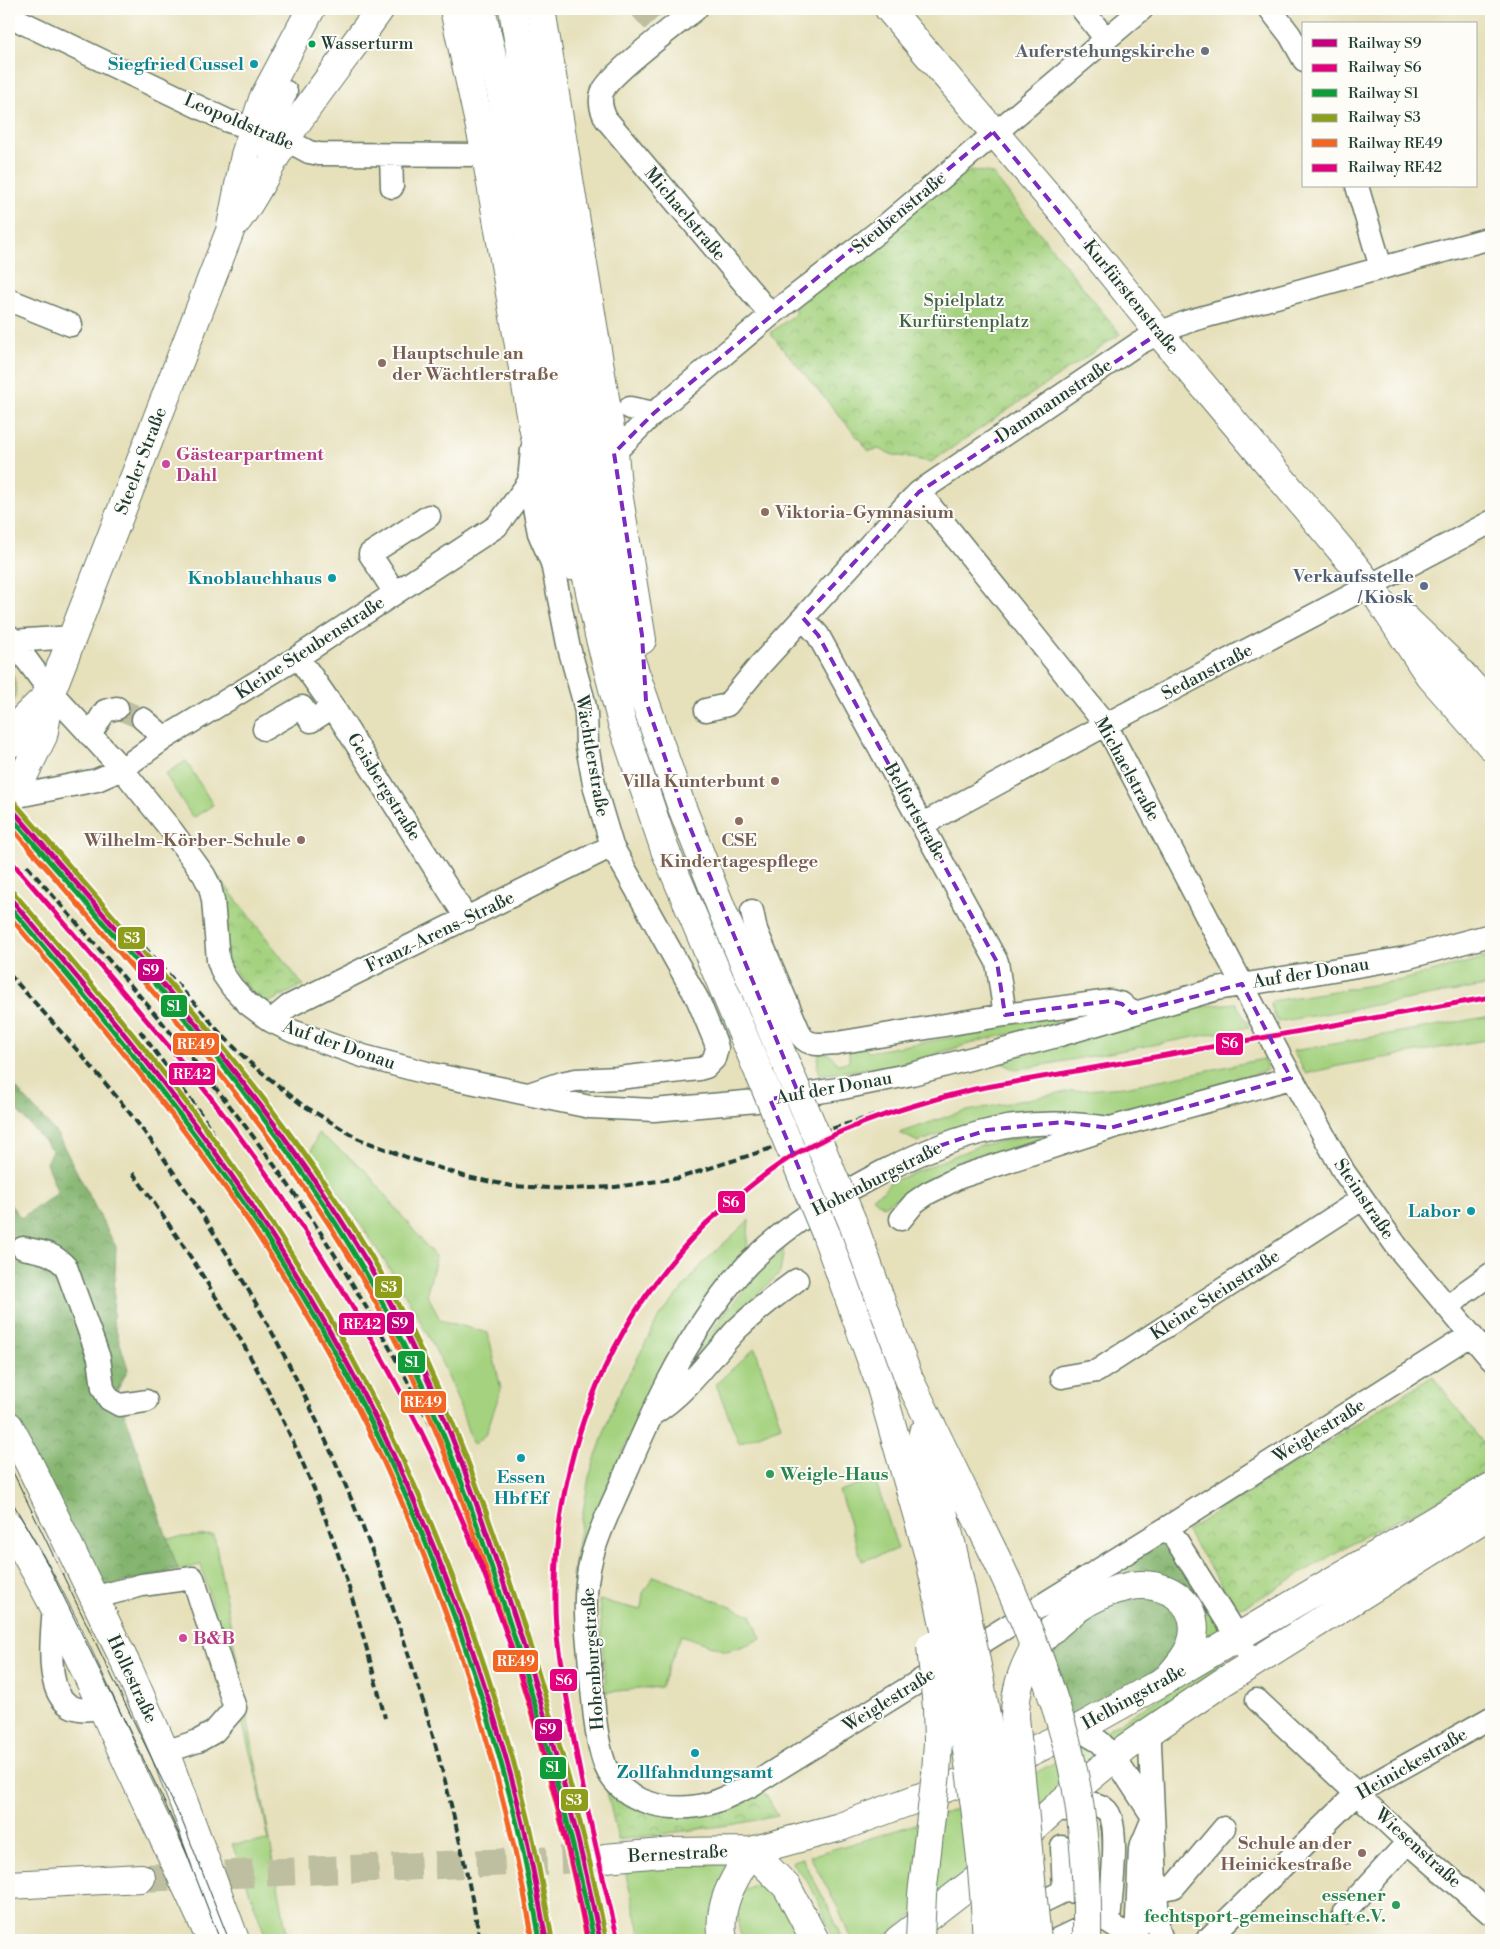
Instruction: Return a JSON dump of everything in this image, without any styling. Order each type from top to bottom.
[{"type":"main road","name":"Steeler Straße","points":[[231,224],[252,199],[273,136],[267,90],[312,9]]},
{"type":"main road","name":"Steeler Straße","points":[[13,796],[44,736],[51,692],[231,224],[245,155],[273,136],[323,84],[380,9]]},
{"type":"main road","points":[[454,9],[486,156],[550,513],[599,635]]},
{"type":"main road","points":[[481,9],[505,112],[528,236],[573,511],[599,635],[622,723],[665,850],[826,1234],[880,1384],[934,1554],[968,1620],[1003,1823],[1014,1940]]},
{"type":"main road","points":[[513,9],[612,582],[629,655],[681,806],[722,910],[852,1221],[909,1378],[1005,1573],[1040,1663],[1068,1749],[1083,1840],[1088,1888],[1080,1937]]},
{"type":"main road","points":[[541,9],[642,635],[646,702]]},
{"type":"main road","name":"Kurfürstenstraße","points":[[889,9],[1062,211],[1159,333],[1247,436],[1371,587],[1429,675],[1491,746]]},
{"type":"main road","name":"Kurfürstenstraße","points":[[1371,587],[1452,663],[1491,707]]},
{"type":"main road","name":"Steeler Straße","points":[[9,744],[24,718],[51,692]]},
{"type":"main road","points":[[909,1378],[944,1624],[966,1746],[977,1826],[984,1937]]},
{"type":"main road","name":"Hollestraße","points":[[9,1426],[28,1461],[129,1670],[165,1752],[225,1938]]},
{"type":"main road","name":"Helbingstraße","points":[[751,1851],[840,1827],[986,1773],[1078,1729],[1237,1638],[1491,1487]]},
{"type":"main road","name":"Helbingstraße","points":[[908,1938],[1114,1757],[1150,1730],[1491,1514]]},
{"type":"main road","name":"Hollestraße","points":[[9,1526],[19,1559],[54,1605],[102,1706],[225,1938]]},
{"type":"main road","points":[[908,1938],[922,1894],[936,1773],[938,1742],[934,1672],[926,1612],[934,1554]]},
{"type":"main road","points":[[1037,1940],[1032,1873],[1015,1717],[1015,1701],[1021,1675],[1035,1647],[1063,1618],[1094,1599],[1130,1586],[1152,1585],[1160,1586],[1177,1594],[1188,1606],[1194,1629],[1186,1654],[1167,1679]]},
{"type":"main road","points":[[723,1940],[721,1925],[724,1902],[732,1882],[751,1851],[788,1887],[815,1940]]},
{"type":"main road","name":"Bernestraße","points":[[605,1858],[674,1852],[751,1851]]},
{"type":"main road","points":[[9,1885],[141,1878]]},
{"type":"street","name":"Michaelstraße","points":[[696,9],[658,29],[602,92],[601,110],[611,126],[772,315]]},
{"type":"street","points":[[1082,9],[1105,38]]},
{"type":"street","name":"Steubenstraße","points":[[614,453],[654,413],[772,315],[881,229],[993,132],[1142,9]]},
{"type":"street","points":[[1270,9],[1290,35],[1302,56]]},
{"type":"street","name":"Leopoldstraße","points":[[9,16],[228,121],[273,136],[309,152],[319,154],[391,156],[486,156]]},
{"type":"street","points":[[273,136],[286,92]]},
{"type":"street","points":[[391,156],[392,187]]},
{"type":"street","points":[[1358,188],[1381,268]]},
{"type":"street","name":"Dammannstraße","points":[[706,710],[727,705],[760,665],[919,492],[1136,345],[1189,320],[1491,238]]},
{"type":"street","points":[[9,300],[71,325]]},
{"type":"street","points":[[630,408],[654,413]]},
{"type":"street","name":"Wächtlerstraße","points":[[529,1094],[561,1082],[683,1072],[706,1068],[711,1064],[716,1054],[715,1041],[698,1000],[612,846],[595,789],[583,698],[568,644],[552,564],[539,533],[530,482],[533,426]]},
{"type":"street","name":"Kleine Steubenstraße","points":[[122,769],[165,738],[298,656],[497,526],[530,482]]},
{"type":"street","name":"Michaelstraße","points":[[919,492],[1106,725],[1262,1022]]},
{"type":"street","points":[[388,597],[370,554],[429,516]]},
{"type":"street","name":"Sedanstraße","points":[[923,824],[1106,725],[1371,587],[1491,522]]},
{"type":"street","points":[[497,526],[519,527],[539,533]]},
{"type":"street","points":[[358,562],[388,597]]},
{"type":"street","name":"Belfortstraße","points":[[803,618],[818,635],[997,962],[1005,1015]]},
{"type":"street","points":[[11,639],[73,637]]},
{"type":"street","name":"Auf der Donau","points":[[11,639],[51,692],[122,769],[201,870],[210,887],[213,900],[218,960],[223,974],[232,988],[248,1004],[271,1021],[292,1031],[362,1056],[427,1073],[590,1107],[654,1110],[757,1101],[912,1074],[1053,1037],[1217,989],[1405,958],[1491,935]]},
{"type":"street","name":"Geisbergstraße","points":[[298,656],[333,707],[468,919]]},
{"type":"street","points":[[264,729],[302,707],[311,721],[333,707]]},
{"type":"street","points":[[90,734],[105,711],[117,708]]},
{"type":"street","points":[[143,720],[165,738]]},
{"type":"street","points":[[13,796],[97,780],[122,769]]},
{"type":"street","name":"Franz-Arens-Straße","points":[[271,1021],[289,1006],[612,846]]},
{"type":"street","points":[[752,911],[756,930],[801,1036],[804,1040],[813,1044],[837,1043],[1005,1015],[1110,1001],[1122,1004],[1132,1013]]},
{"type":"street","name":"Steinstraße","points":[[1262,1022],[1344,1172],[1362,1199],[1398,1248],[1491,1359]]},
{"type":"street","name":"Hohenburgstraße","points":[[901,1219],[915,1202],[928,1193],[960,1177],[1287,1069]]},
{"type":"street","name":"Hohenburgstraße","points":[[606,1765],[598,1742],[595,1721],[586,1606],[588,1575],[598,1538],[652,1414],[692,1336],[726,1289],[755,1256],[827,1201],[933,1148],[987,1130],[1014,1125],[1063,1122],[1110,1128]]},
{"type":"street","name":"Kleine Steinstraße","points":[[1062,1377],[1097,1371],[1362,1199]]},
{"type":"street","points":[[22,1248],[57,1257],[66,1267],[99,1358],[103,1388],[109,1399],[120,1405],[146,1401]]},
{"type":"street","points":[[1448,1308],[1464,1293],[1491,1274]]},
{"type":"street","points":[[652,1414],[681,1394],[737,1330],[766,1302],[797,1280]]},
{"type":"street","name":"Weiglestraße","points":[[606,1765],[616,1783],[639,1800],[652,1804],[681,1807],[711,1803],[752,1785],[1168,1527],[1470,1334]]},
{"type":"street","points":[[1168,1527],[1254,1664]]},
{"type":"street","points":[[93,1598],[142,1585],[193,1578],[235,1708],[214,1732],[198,1741],[165,1752]]},
{"type":"street","name":"Wiesenstraße","points":[[1257,1700],[1282,1726],[1357,1793],[1408,1842],[1491,1914]]},
{"type":"street","name":"Heinickestraße","points":[[1207,1940],[1357,1793],[1491,1718]]},
{"type":"street","points":[[1078,1729],[1100,1742],[1114,1757],[1153,1818]]},
{"type":"street","points":[[1150,1730],[1158,1928],[1162,1940]]},
{"type":"street","points":[[1047,1816],[1086,1803],[1095,1804],[1108,1812],[1112,1817],[1115,1841],[1109,1923],[1136,1940],[1140,1849],[1153,1818]]},
{"type":"street","points":[[977,1879],[984,1937],[1074,1892],[1095,1863],[1091,1831],[1081,1821],[1047,1816]]},
{"type":"street","points":[[1156,1890],[1174,1887],[1224,1828]]},
{"type":"street","points":[[1344,1912],[1408,1842]]},
{"type":"street","points":[[1056,1940],[1080,1937],[1074,1892],[1062,1847]]},
{"type":"highlighted area","points":[[993,132],[1159,333],[919,492],[803,618],[818,635],[997,962],[1005,1015],[1110,1001],[1122,1004],[1132,1013],[1242,984],[1291,1078],[1110,1128],[1063,1122],[987,1130],[933,1148],[816,1209],[770,1099],[799,1095],[681,805],[646,701],[642,635],[614,453],[654,413]]},
{"type":"green space","name":"Spielplatz Kurfürstenplatz","points":[[965,169],[992,173],[1120,334],[931,462],[894,455],[878,449],[869,451],[770,333],[797,313],[793,309]]},
{"type":"green space","points":[[9,668],[14,678],[15,695],[9,712]]},
{"type":"green space","points":[[186,761],[213,805],[193,818],[165,774]]},
{"type":"green space","points":[[210,866],[303,985],[268,1003],[254,998],[227,960]]},
{"type":"green space","points":[[1491,956],[1491,985],[1277,1022],[1270,1003],[1272,1001],[1402,980]]},
{"type":"green space","points":[[1236,1003],[1249,1027],[1016,1070],[998,1061],[1185,1008]]},
{"type":"green space","points":[[1491,1016],[1491,1039],[1338,1066],[1306,1074],[1293,1051]]},
{"type":"green space","points":[[1054,1018],[1058,1024],[982,1040],[903,1064],[819,1075],[817,1067],[819,1053],[830,1055],[837,1064],[849,1062],[849,1054],[852,1047],[863,1046],[868,1052],[984,1032],[998,1025]]},
{"type":"green space","points":[[1264,1059],[1267,1070],[1157,1104],[1120,1112],[1044,1111],[1012,1115],[964,1126],[918,1142],[900,1133],[957,1113],[1070,1091],[1125,1087]]},
{"type":"green space","points":[[9,1080],[57,1134],[116,1247],[113,1321],[128,1369],[117,1391],[178,1570],[94,1589],[9,1408],[9,1203],[21,1218],[58,1193],[46,1163],[52,1150],[9,1101]]},
{"type":"green space","points":[[318,1133],[364,1169],[436,1258],[427,1293],[440,1320],[488,1333],[501,1389],[486,1434],[473,1445],[457,1398],[427,1333],[391,1271],[311,1152]]},
{"type":"green space","points":[[1040,1133],[1041,1138],[949,1170],[883,1206],[872,1197],[883,1191],[889,1183],[978,1146]]},
{"type":"green space","points":[[749,1220],[747,1248],[715,1285],[659,1373],[631,1432],[572,1577],[589,1477],[615,1401],[658,1319],[704,1262]]},
{"type":"green space","points":[[784,1248],[780,1273],[691,1359],[734,1301]]},
{"type":"green space","points":[[755,1348],[781,1426],[739,1443],[716,1384]]},
{"type":"green space","points":[[1433,1376],[1491,1454],[1491,1468],[1434,1503],[1369,1533],[1248,1605],[1240,1607],[1233,1602],[1186,1531]]},
{"type":"green space","points":[[875,1479],[898,1549],[862,1561],[839,1491]]},
{"type":"green space","points":[[214,1535],[288,1940],[267,1940],[232,1844],[269,1841],[256,1775],[201,1565],[178,1570],[167,1538]]},
{"type":"green space","points":[[1162,1536],[1205,1592],[1192,1599],[1176,1585],[1039,1627],[1034,1614]]},
{"type":"green space","points":[[654,1576],[751,1615],[761,1639],[726,1651],[681,1635],[661,1687],[606,1692],[599,1600],[641,1610],[643,1593]]},
{"type":"green space","points":[[1205,1592],[1215,1609],[1221,1628],[1217,1640],[1201,1652],[1192,1599]]},
{"type":"green space","points":[[1142,1593],[1177,1608],[1185,1636],[1165,1667],[1071,1717],[1045,1642],[1066,1621]]},
{"type":"green space","points":[[1222,1660],[1224,1665],[1143,1718],[1115,1739],[1112,1739],[1104,1732]]},
{"type":"green space","points":[[1079,1749],[1089,1749],[1099,1754],[1040,1808],[896,1929],[878,1940],[851,1940],[838,1908],[810,1856],[904,1828],[959,1808],[1020,1781]]},
{"type":"green space","points":[[604,1778],[635,1806],[762,1788],[778,1816],[736,1824],[618,1840]]},
{"type":"green space","points":[[802,1858],[830,1910],[842,1940],[834,1940],[810,1885],[792,1863]]},
{"type":"green space","points":[[721,1864],[729,1868],[711,1940],[642,1940],[624,1867]]},
{"type":"green space","points":[[759,1883],[767,1885],[778,1892],[804,1940],[742,1940],[738,1923],[740,1898],[750,1886]]},
{"type":"tunnel","points":[[641,9],[653,22]]},
{"type":"tunnel","points":[[117,708],[143,719]]},
{"type":"tunnel","points":[[141,1878],[605,1858]]},
{"type":"tram line","points":[[9,1464],[183,1823],[229,1940]]},
{"type":"tram line","points":[[9,1496],[48,1565],[162,1797],[181,1839],[220,1940]]},
{"type":"railway","points":[[9,823],[208,1057],[285,1157],[321,1209],[354,1261],[437,1408],[481,1516]]},
{"type":"railway","points":[[50,854],[132,933],[220,1033],[249,1062],[301,1104],[359,1139],[467,1177],[512,1186],[568,1189],[615,1187],[679,1178],[924,1101]]},
{"type":"railway","points":[[27,866],[194,1061],[273,1163],[344,1270],[396,1359],[443,1451],[470,1511],[539,1694]]},
{"type":"railway","points":[[9,974],[111,1090],[167,1163],[225,1251],[278,1343],[324,1437],[366,1534],[402,1634],[432,1734],[459,1837],[480,1940]]},
{"type":"railway","points":[[140,1031],[203,1117],[312,1298]]},
{"type":"railway","points":[[133,1173],[200,1271],[224,1311],[267,1388],[292,1440],[316,1494],[346,1577],[385,1718]]},
{"type":"rail line","name":"S3","points":[[14,802],[155,965],[247,1077],[331,1193],[370,1254],[394,1297],[437,1385],[456,1430],[506,1569],[568,1776],[598,1898],[606,1939]]},
{"type":"rail line","name":"S9","points":[[9,806],[150,969],[241,1080],[325,1196],[364,1257],[411,1343],[468,1479],[500,1571],[562,1778],[592,1899],[600,1940]]},
{"type":"rail line","name":"S1","points":[[9,815],[149,976],[239,1087],[282,1144],[322,1203],[360,1263],[384,1306],[427,1395],[446,1440],[496,1580],[557,1782],[594,1940]]},
{"type":"rail line","name":"RE49","points":[[9,825],[146,983],[234,1091],[276,1147],[316,1204],[353,1263],[400,1349],[457,1485],[504,1624],[550,1781],[570,1860],[587,1940]]},
{"type":"rail line","name":"RE42","points":[[9,859],[186,1067],[255,1158],[337,1282],[375,1346],[410,1411],[443,1478],[473,1546],[514,1655],[550,1776],[588,1940]]},
{"type":"rail line","name":"S3","points":[[14,893],[165,1075],[222,1150],[296,1262],[340,1337],[381,1414],[418,1492],[451,1573],[480,1654],[507,1737],[529,1821],[552,1939]]},
{"type":"rail line","name":"S9","points":[[9,897],[130,1042],[216,1153],[290,1265],[334,1340],[375,1416],[412,1495],[445,1575],[474,1656],[501,1739],[523,1823],[546,1940]]},
{"type":"rail line","name":"S1","points":[[9,906],[106,1022],[229,1181],[301,1293],[379,1437],[413,1512],[444,1588],[471,1666],[496,1745],[517,1824],[540,1940]]},
{"type":"rail line","name":"RE49","points":[[9,916],[134,1067],[223,1184],[303,1308],[349,1392],[391,1479],[429,1568],[462,1659],[490,1751],[514,1845],[533,1940]]},
{"type":"rail line","name":"S6","points":[[618,1940],[584,1793],[559,1654],[555,1603],[557,1552],[563,1501],[574,1451],[590,1403],[610,1357],[635,1313],[664,1271],[702,1228],[754,1183],[799,1152],[863,1123],[930,1101],[975,1089],[1491,997]]},
{"type":"place","name":"Wasserturm","points":[[312,44]]},
{"type":"place","name":"Auferstehungskirche","points":[[1205,51]]},
{"type":"place","name":"Siegfried Cussel","points":[[254,64]]},
{"type":"place","name":"Hauptschule an der Wächtlerstraße","points":[[382,363]]},
{"type":"place","name":"Gästearpartment Dahl","points":[[166,464]]},
{"type":"place","name":"Viktoria-Gymnasium","points":[[765,512]]},
{"type":"place","name":"Knoblauchhaus","points":[[332,578]]},
{"type":"place","name":"Verkaufsstelle / Kiosk","points":[[1424,586]]},
{"type":"place","name":"Villa Kunterbunt","points":[[775,781]]},
{"type":"place","name":"CSE Kindertagespflege","points":[[739,821]]},
{"type":"place","name":"Wilhelm-Körber-Schule","points":[[301,840]]},
{"type":"place","name":"Labor","points":[[1471,1211]]},
{"type":"place","name":"Essen Hbf Ef","points":[[521,1458]]},
{"type":"place","name":"Weigle-Haus","points":[[770,1474]]},
{"type":"place","name":"B&B","points":[[183,1638]]},
{"type":"place","name":"Zollfahndungsamt","points":[[695,1753]]},
{"type":"place","name":"Schule an der Heinickestraße","points":[[1362,1853]]},
{"type":"place","name":"essener fechtsport-gemeinschaft e.V.","points":[[1396,1905]]}]
